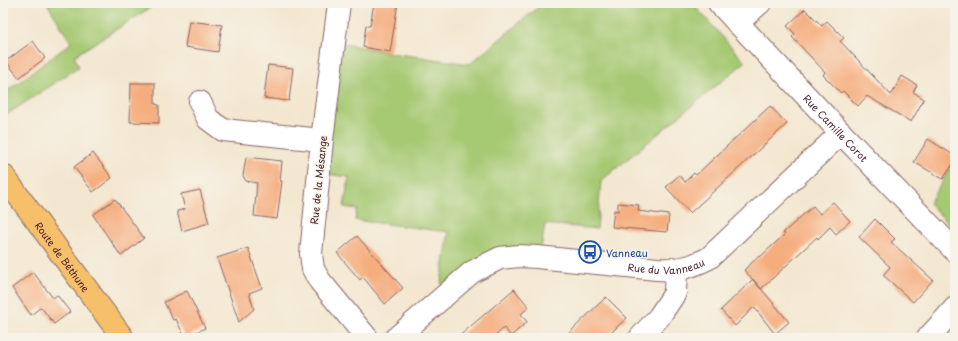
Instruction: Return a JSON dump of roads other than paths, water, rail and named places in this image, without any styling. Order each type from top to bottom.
[{"type":"main road","name":"Route de Béthune","points":[[3,175],[123,338]]},
{"type":"street","name":"Rue de la Mésange","points":[[339,3],[322,140],[311,254],[313,269],[320,281],[367,338]]},
{"type":"street","name":"Rue Camille Corot","points":[[719,3],[841,133],[955,251]]},
{"type":"street","points":[[737,23],[760,3]]},
{"type":"street","points":[[200,102],[208,119],[223,130],[322,140]]},
{"type":"street","name":"Rue du Vanneau","points":[[396,338],[472,272],[500,258],[519,256],[537,257],[676,270],[692,266],[709,258],[841,133]]},
{"type":"street","points":[[640,338],[659,317],[675,293],[676,270]]},
{"type":"street","points":[[928,338],[955,308]]},
{"type":"place","name":"Vanneau","points":[[590,252]]}]
